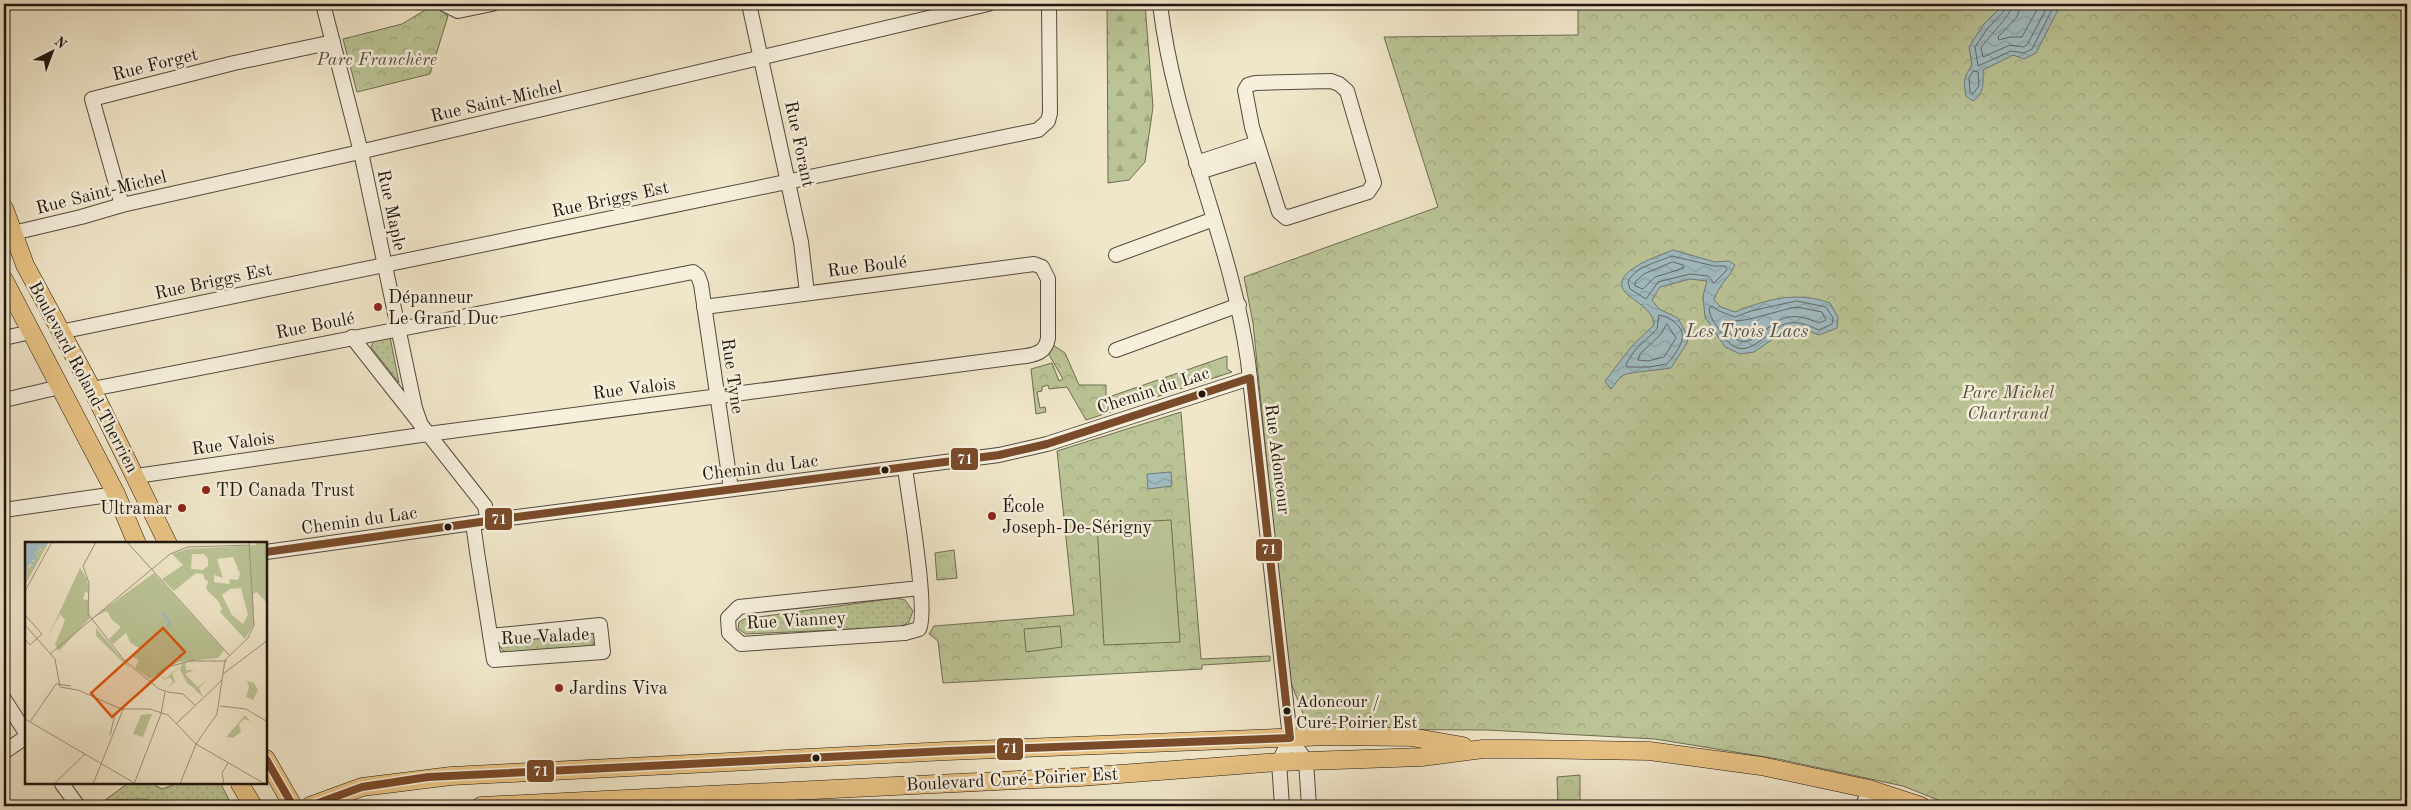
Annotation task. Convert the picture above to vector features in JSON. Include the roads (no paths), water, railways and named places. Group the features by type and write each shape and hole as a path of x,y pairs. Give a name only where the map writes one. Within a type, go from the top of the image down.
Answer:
{"main road":[{"name":"Boulevard Roland-Therrien","path":"4,208 25,265 92,389 167,542"},
{"name":"Boulevard Roland-Therrien","path":"4,280 116,494 136,542"},
{"name":"Boulevard Curé-Poirier Est","path":"310,806 362,787 428,777 947,751 1379,735 1411,737 1483,749"},
{"name":"Boulevard Curé-Poirier Est","path":"481,806 1080,777 1279,762 1422,757 1483,749 1649,751 1761,766 1869,789 1921,806"},
{"path":"268,762 293,806"},
{"path":"241,785 253,806"}],"street":[{"name":"Rue Maple","path":"323,4 361,152 417,416 424,430"},
{"path":"444,4 458,11 492,4"},
{"name":"Rue Forant","path":"749,4 763,58 789,181 803,252 807,293"},
{"name":"Rue Saint-Michel","path":"13,233 122,205 361,152 988,4"},
{"name":"Rue Briggs Est","path":"60,332 1043,127 1048,121 1050,113 1049,4"},
{"name":"Rue Adoncour","path":"1160,4 1174,84 1239,305 1250,378 1290,738 1306,761"},
{"name":"Rue Forget","path":"122,205 92,99 234,63 333,42"},
{"path":"1335,82 1343,86 1348,94 1374,183 1368,192 1286,218 1279,212 1259,148 1244,96 1244,90 1248,85 1255,83 1335,82"},
{"path":"1198,168 1259,148"},
{"path":"1116,255 1214,219"},
{"name":"Rue Boulé","path":"704,307 1034,264"},
{"name":"Rue Valois","path":"136,476 424,430 717,396 1037,353 1044,348 1048,338 1048,285 1045,270 1034,264"},
{"name":"Rue Boulé","path":"92,389 693,272"},
{"name":"Rue Tyne","path":"693,272 700,278 731,489"},
{"path":"1116,350 1239,305"},
{"path":"4,338 31,332"},
{"name":"Rue Maple","path":"352,337 485,506 488,521"},
{"name":"Chemin du Lac","path":"268,552 731,489 905,468 1026,450 1250,378"},
{"path":"4,400 60,387"},
{"name":"Rue Vianney","path":"905,468 920,588 922,623 919,628 912,632 741,644 729,633 728,618 739,607 920,588"},
{"path":"4,510 116,494"},
{"name":"Rue Valade","path":"473,523 490,636 494,660 603,652 600,625 490,636"},
{"path":"4,699 25,731"},
{"path":"4,752 25,738"},
{"path":"1282,806 1279,762 1290,738"},
{"path":"1306,761 1309,806"},
{"path":"63,785 78,806"},
{"path":"1863,806 1869,789"}],"water":[{"path":"2004,4 2059,4 2060,6 2036,53 2024,59 2013,55 1983,70 1981,91 1973,101 1966,96 1965,87 1965,79 1972,65 1969,47 1983,25"},
{"name":"Les Trois Lacs","path":"1673,250 1715,262 1729,261 1735,265 1718,290 1714,300 1721,307 1735,312 1759,303 1782,298 1818,299 1830,303 1838,317 1837,328 1819,335 1804,329 1789,328 1754,352 1740,354 1725,347 1705,317 1703,296 1707,281 1690,279 1660,287 1652,300 1659,309 1678,318 1688,337 1687,343 1671,368 1625,375 1611,389 1605,381 1632,346 1653,326 1654,322 1650,313 1627,294 1622,286 1623,279 1628,272 1637,266"},
{"path":"1171,472 1172,486 1148,489 1147,474"}],"place":[{"name":"Dépanneur Le Grand Duc","path":"378,307"},
{"name":"TD Canada Trust","path":"206,490"},
{"name":"Ultramar","path":"182,508"},
{"name":"École Joseph-De-Sérigny","path":"992,516"},
{"name":"Jardins Viva","path":"559,688"},
{"name":"Adoncour / Curé-Poirier Est","path":"1287,711"}],"park label":[{"name":"Parc Franchère","path":"377,59"},
{"name":"Parc Michel Chartrand","path":"2008,402"}]}
